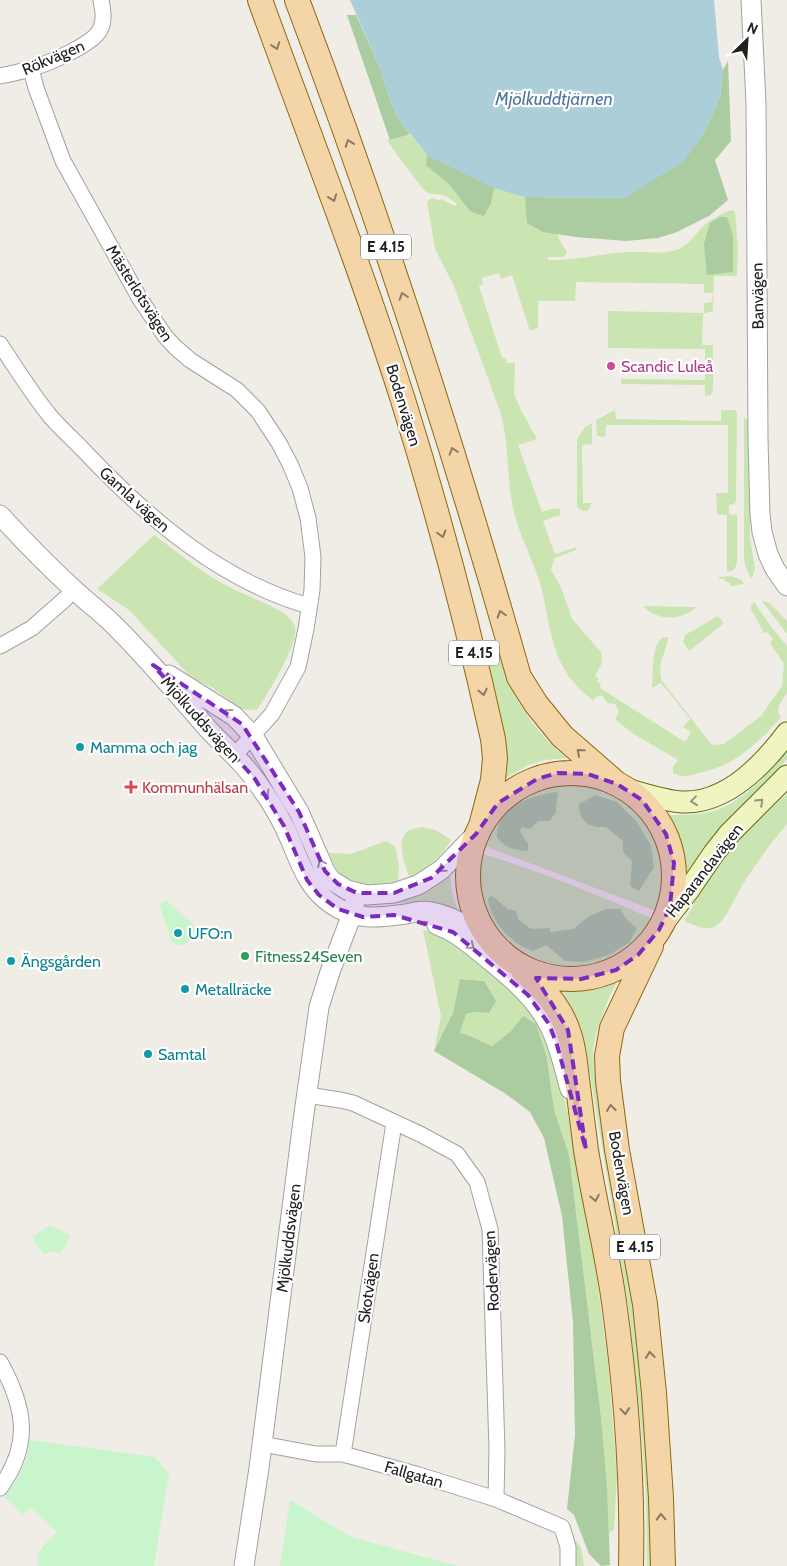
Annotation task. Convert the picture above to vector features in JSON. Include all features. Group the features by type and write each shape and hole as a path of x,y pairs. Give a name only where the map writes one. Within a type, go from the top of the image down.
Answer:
{"main road":[{"name":"Bodenvägen","path":"260,0 333,196 403,400 456,584 494,739 493,780 468,862 469,894 477,921 489,939 506,957 534,980 545,992 562,1016 574,1048 586,1150 614,1301 623,1377 629,1456 632,1530 631,1566"},
{"name":"Bodenvägen","path":"297,0 396,274 458,466 519,677 536,704 562,736 622,786 642,800 657,818 666,834 672,853 674,887 670,906 612,1028 607,1056 608,1081 617,1150 645,1304 654,1393 661,1498 662,1566"},
{"path":"479,828 498,803 510,793 528,782 547,775 588,774 664,799 682,802 694,802 710,798 747,777 767,759 787,733"},
{"name":"Haparandavägen","path":"659,930 729,834 787,776"},
{"path":"506,957 536,974 556,979 581,979 616,970 638,955 659,930"}],"street":[{"name":"Rökvägen","path":"0,76 31,69 80,48 92,40 99,32 103,21 101,0"},
{"name":"Banvägen","path":"751,0 756,103 760,514 762,532 768,554 775,569 787,586"},
{"name":"Mästerlotsvägen","path":"31,69 36,88 63,160 140,299 165,336 175,347 190,360 245,397 265,421 283,450 300,488 308,518 313,557 313,575 306,629 298,666 272,714 234,756"},
{"name":"Gamla vägen","path":"0,344 50,416 107,475 164,526 214,563 249,583 286,600 309,606"},
{"name":"Mjölkuddsvägen","path":"0,515 74,590 112,624 153,665 206,726 256,779 275,808 307,880 329,903 363,917 423,911 447,916 475,930 506,957"},
{"path":"0,646 32,628 74,590"},
{"name":"Mjölkuddsvägen","path":"153,665 234,716 253,736 299,812 324,870 331,880 347,890 367,895 394,893 418,885 441,870 455,857 479,828"},
{"name":"Mjölkuddsvägen","path":"244,1566 262,1444 321,996 352,914 357,893"},
{"path":"394,915 439,926 452,932 513,980 534,1003 549,1024 557,1045 586,1150"},
{"name":"Rodervägen","path":"307,1095 353,1103 420,1134 457,1154 477,1182 490,1229 497,1440 496,1499"},
{"name":"Skotvägen","path":"343,1454 394,1123"},
{"path":"0,1362 19,1403 22,1431 19,1452 14,1466 0,1488"},
{"name":"Fallgatan","path":"262,1444 316,1454 343,1454 496,1499 562,1527 568,1547 568,1566"}],"highlighted area":[{"path":"153,665 242,724 299,812 325,871 338,884 357,893 394,893 431,878 476,834 498,803 537,779 558,773 588,774 617,784 642,800 666,834 674,863 670,907 659,930 638,955 616,970 581,979 536,978 568,1030 586,1150 557,1045 549,1024 528,995 453,932 394,915 363,917 338,909 319,895 307,880 284,826 255,779"}],"green space":[{"path":"347,15 356,15 380,68 398,118 410,134 390,140"},
{"path":"728,61 731,141 715,160 728,200 709,216 677,232 658,238 626,241 543,232 527,223 525,197 625,198 703,135 720,97 723,70"},
{"path":"410,134 427,155 525,197 557,230 559,239 567,252 564,257 548,257 548,260 619,253 673,251 686,244 710,221 728,211 735,211 738,249 737,276 714,276 713,311 703,314 702,345 713,345 713,390 711,395 705,396 705,385 621,384 621,379 705,380 705,371 712,371 712,360 705,360 705,349 608,348 608,311 704,313 704,303 712,302 713,293 704,293 704,284 576,282 575,301 538,301 538,328 530,331 512,275 501,279 499,273 482,278 483,284 479,286 502,358 505,357 507,363 515,363 514,394 537,439 518,445 542,512 554,508 560,509 560,515 543,521 554,552 556,554 576,547 576,550 555,558 551,570 561,587 572,619 601,652 602,663 595,676 599,679 597,681 601,685 600,688 685,742 691,732 683,727 690,719 661,683 652,688 656,647 661,639 668,637 660,668 662,681 712,745 724,744 761,716 782,686 784,664 770,643 773,639 767,632 764,633 751,609 754,602 787,646 787,693 779,705 778,712 781,717 754,745 723,765 689,776 679,776 673,773 673,767 678,760 632,733 615,719 619,712 615,704 607,703 601,695 593,701 573,681 558,657 540,583 513,508 501,414 454,286 435,249 427,202 432,198 440,201 441,199 455,206 457,204 443,195 430,194 425,191 387,140"},
{"path":"427,155 494,188 491,203 484,216 471,212 448,183 426,165"},
{"path":"720,217 727,217 733,236 733,272 707,275 704,244 710,223"},
{"path":"615,410 616,419 721,421 721,410 735,410 737,412 736,502 729,505 729,514 737,515 737,563 734,570 727,572 727,515 717,514 716,493 728,493 728,425 606,425 605,437 597,436 596,420"},
{"path":"744,417 748,421 750,429 750,537 755,570 751,579 745,565 744,556"},
{"path":"592,423 592,444 582,445 583,503 591,503 587,511 583,511 578,508 577,504 577,439 585,427"},
{"path":"154,535 211,577 269,605 288,617 293,623 295,635 292,645 274,682 257,710 241,709 213,688 191,677 129,610 97,589"},
{"path":"731,576 742,580 744,584 731,586 724,579 719,579 719,577"},
{"path":"762,601 769,603 787,621 787,634"},
{"path":"643,606 696,607 684,615 662,617 648,611"},
{"path":"718,616 724,623 689,651 683,642 685,635"},
{"path":"496,646 507,678 522,708 542,734 567,758 545,760 528,765 504,779 486,647"},
{"path":"787,752 787,759 772,777 721,827 685,875 679,844 667,815 710,812 722,808 753,788"},
{"path":"562,784 589,786 609,792 629,804 641,816 657,845 662,861 661,895 656,911 483,844 489,827 509,805 533,791"},
{"path":"558,792 556,813 549,821 538,821 530,829 522,827 520,831 528,844 528,851 511,848 497,838 498,827 502,817 509,810 527,799"},
{"path":"787,794 787,824 741,887 720,923 709,928 686,922 685,920 701,890 720,862 747,832"},
{"path":"596,795 617,802 637,822 651,846 654,867 639,891 630,886 632,861 623,852 623,841 606,827 586,823 581,815 579,804"},
{"path":"422,827 436,830 451,840 433,862 423,871 410,878 402,852 403,839 410,830"},
{"path":"386,841 395,846 399,866 398,881 372,884 352,882 338,871 329,853 351,854"},
{"path":"480,853 567,883 653,919 630,946 603,962 573,967 544,961 517,947 495,925 481,897 476,862 478,862"},
{"path":"449,867 453,897 460,914 434,904 382,902"},
{"path":"492,896 508,909 516,911 518,919 531,929 550,928 550,932 573,929 588,917 606,909 620,909 627,920 637,928 630,942 609,955 584,962 565,961 546,945 533,951 512,940 494,918 488,898"},
{"path":"167,901 198,929 193,940 179,946 172,942 159,904"},
{"path":"423,930 438,932 454,939 522,997 549,1037 559,1068 593,1249 608,1363 617,1475 614,1530 609,1533 601,1417 569,1155 554,1110 547,1058 511,1031 492,1046 469,1035 460,1033 466,1014 474,1012 489,1013 484,981 460,979 453,1013 434,1051 441,1016"},
{"path":"620,976 607,1002 596,1034 593,1048 594,1069 633,1301 646,1400 653,1566 647,1566 646,1501 642,1437 628,1303 586,1049 574,1012 559,987 581,987"},
{"path":"460,979 484,981 496,1001 489,1013 474,1012 466,1014 460,1033 469,1035 492,1046 511,1031 523,1016 536,1024 547,1058 554,1110 569,1155 601,1417 607,1488 610,1565 601,1566 589,1554 574,1515 567,1509 575,1435 573,1322 562,1216 544,1138 530,1112 506,1094 434,1051 453,1013"},
{"path":"50,1225 70,1235 67,1245 59,1253 54,1251 43,1254 32,1237"},
{"path":"30,1440 155,1457 169,1473 154,1566 39,1566 37,1561 40,1552 57,1532 31,1507 23,1515 4,1497 22,1471"},
{"path":"290,1500 351,1537 458,1566 280,1566"},
{"path":"574,1539 581,1547 584,1566 575,1566"}],"water":[{"name":"Mjölkuddtjärnen","path":"350,0 714,0 719,57 723,70 720,97 703,135 684,161 625,198 525,197 494,188 427,155 398,118 380,68"}],"place":[{"name":"Scandic Luleå","path":"611,366"},
{"name":"Mamma och jag","path":"80,747"},
{"name":"Kommunhälsan","path":"131,787"},
{"name":"UFO:n","path":"178,933"},
{"name":"Fitness24Seven","path":"245,956"},
{"name":"Ängsgården","path":"11,961"},
{"name":"Metallräcke","path":"185,989"},
{"name":"Samtal","path":"148,1054"}]}
